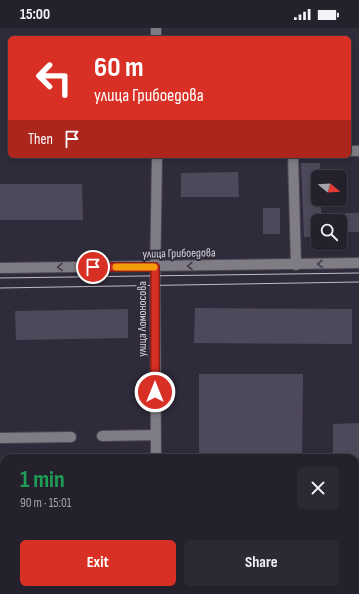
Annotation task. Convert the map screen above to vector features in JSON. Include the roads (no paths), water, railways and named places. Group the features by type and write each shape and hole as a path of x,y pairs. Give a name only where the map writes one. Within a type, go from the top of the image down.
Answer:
{"street":[{"name":"улица Ломоносова","path":"156,454 155,267 157,158"},
{"path":"293,158 296,265"},
{"name":"улица Грибоедова","path":"0,268 359,263"},
{"path":"102,436 155,435"},
{"path":"0,438 71,437"}],"tram line":[{"path":"0,278 359,273"},
{"path":"0,288 359,282"}]}
